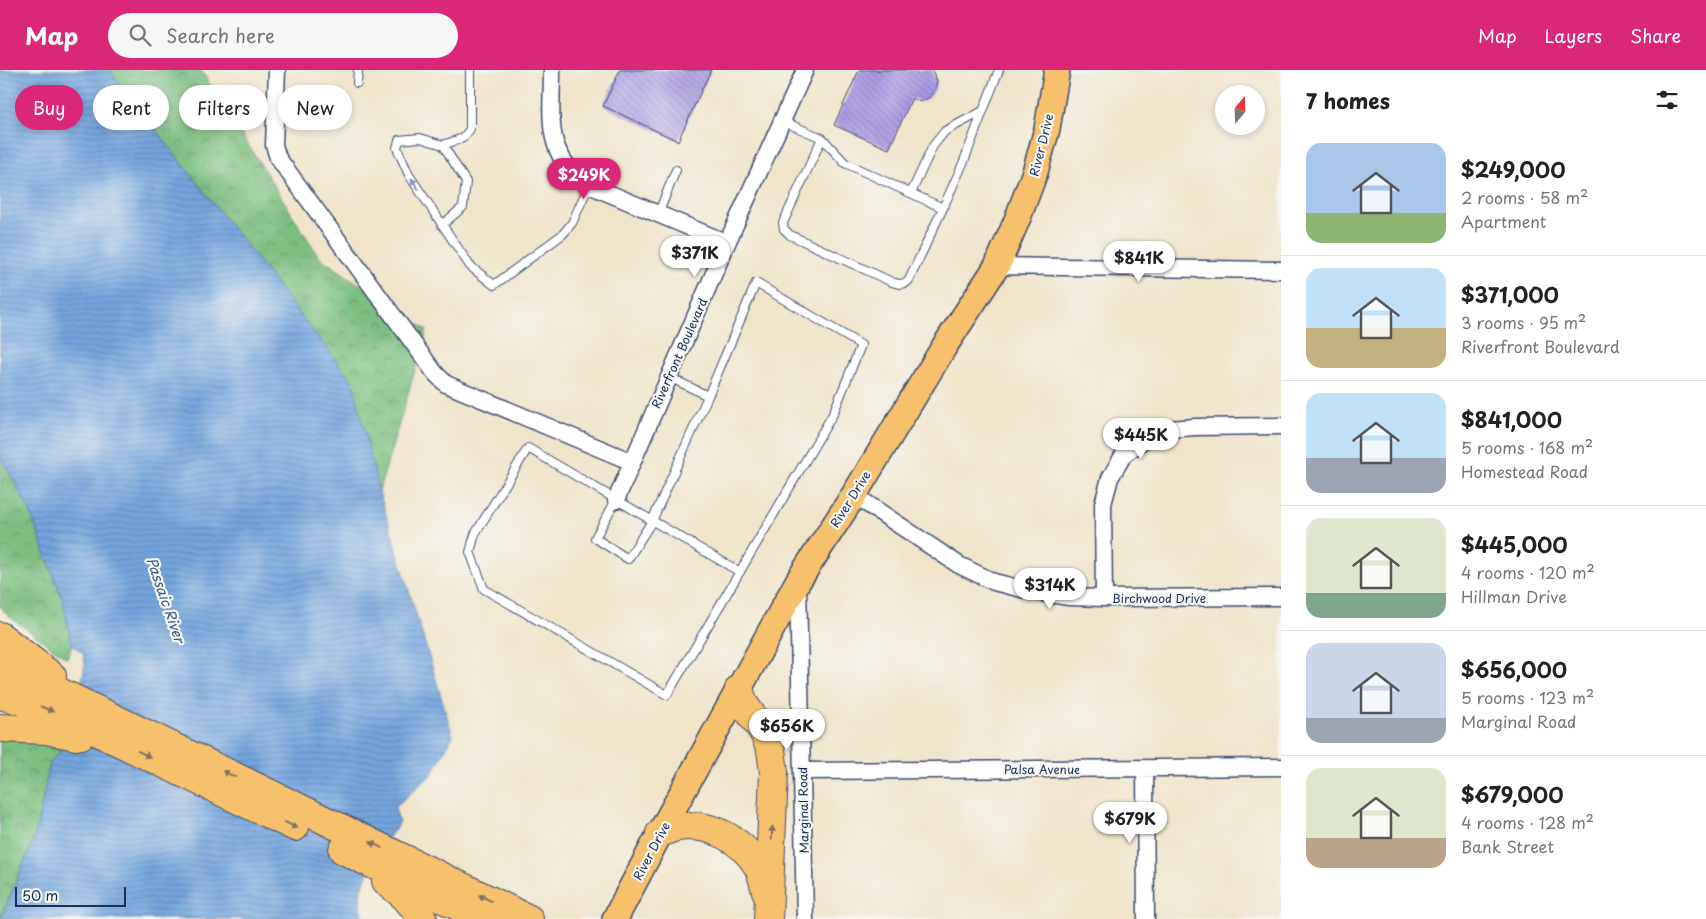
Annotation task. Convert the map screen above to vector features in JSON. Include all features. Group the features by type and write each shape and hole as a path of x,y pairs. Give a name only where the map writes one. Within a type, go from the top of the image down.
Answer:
{"highway":[{"path":"0,636 15,665 97,721 355,856 412,882 529,919"},
{"path":"739,690 744,704 763,731 771,750 774,772 769,909"},
{"path":"0,695 97,721 484,919"},
{"path":"0,728 37,729 76,736 97,721"},
{"path":"660,833 676,827 692,826 706,828 730,837 750,855 758,867 769,909"},
{"path":"412,882 423,919"}],"main road":[{"name":"River Drive","path":"615,919 798,582 854,495 944,347 997,266 1036,172 1047,129 1057,70"}],"street":[{"path":"277,70 274,145 278,158 435,373 446,384 632,462"},
{"path":"552,70 553,137 556,148 567,167 575,176 589,185 727,243"},
{"name":"Riverfront Boulevard","path":"616,500 727,243 805,70"},
{"path":"997,266 1281,270"},
{"path":"1104,598 1104,504 1110,478 1124,454 1145,438 1169,429 1281,426"},
{"name":"Birchwood Drive","path":"854,495 959,565 994,582 1030,592 1069,597 1104,598 1281,597"},
{"name":"Marginal Road","path":"798,582 805,919"},
{"name":"Palsa Avenue","path":"803,771 1281,767"},
{"path":"1145,769 1146,919"}],"lane":[{"path":"358,70 358,82"},
{"path":"470,70 470,129 463,138 443,145 420,138 399,140 397,148 409,175 470,266 494,286 562,234 572,223 589,185"},
{"path":"822,138 783,222 784,229 790,235 892,282 903,284 909,280 943,208 964,161 999,70"},
{"path":"911,193 933,146 945,131 983,111"},
{"path":"782,121 822,138 845,163 943,208"},
{"path":"442,225 463,207 466,182 443,145"},
{"path":"658,214 676,170"},
{"path":"616,500 595,538 628,559 652,521 756,283 861,345 832,414 740,572 667,695 484,589 470,552 475,534 528,448 616,500 652,521 740,572"},
{"path":"669,377 708,396"}],"green space":[{"path":"109,70 201,70 210,85 179,85 179,130 239,130 319,257 427,330 379,491 353,382 156,130 169,130 169,85 121,85"},
{"path":"0,456 29,509 62,598 72,645 67,658 11,618 0,607"},
{"path":"0,738 55,739 60,751 50,763 35,836 0,919"}],"water":[{"name":"Passaic River","path":"0,70 109,70 121,85 93,85 93,130 156,130 353,382 379,491 453,736 432,774 395,807 399,823 371,863 360,895 363,919 1,919 35,836 50,763 60,751 71,720 85,664 83,653 72,645 62,598 29,509 0,456"}],"building":[{"path":"620,70 711,70 678,141 603,106"},
{"path":"859,70 932,70 937,81 931,96 920,102 912,98 889,149 834,125"}]}
